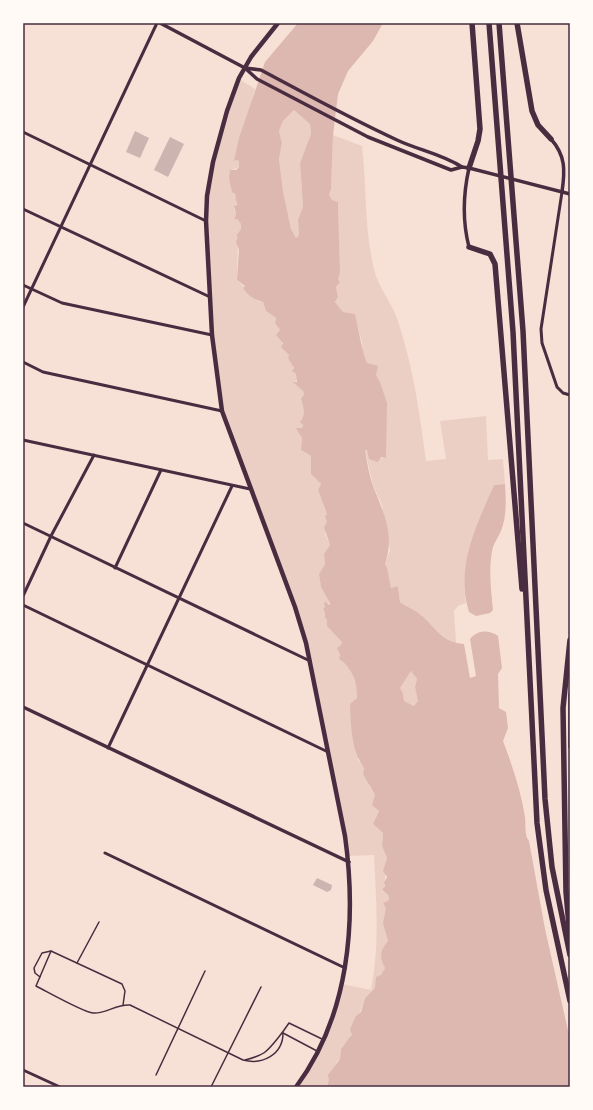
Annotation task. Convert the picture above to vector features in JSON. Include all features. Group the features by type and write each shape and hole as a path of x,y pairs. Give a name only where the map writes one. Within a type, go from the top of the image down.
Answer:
{"highway":[{"path":"469,168 478,141 480,129 472,23"},
{"path":"489,23 514,346 526,624 539,846 550,914 570,1001"},
{"path":"499,23 525,367 545,799 552,867 570,955"},
{"path":"517,23 535,119 542,131 551,139"},
{"path":"469,247 490,254 495,264 518,551 526,624"},
{"path":"570,640 563,695 563,714 566,892 570,938"}],"main road":[{"path":"278,23 258,48 245,68 230,99 217,142 208,196 206,221 212,334 222,411 295,607 310,661 349,862 350,935 346,968 336,1007 317,1051 296,1087"}],"street":[{"path":"23,307 157,23"},
{"path":"160,23 245,68 257,79 355,131 381,143 451,170 462,167"},
{"path":"245,68 261,70 360,122 405,143 452,161 462,167 570,194"},
{"path":"23,132 206,221"},
{"path":"551,139 561,153 563,160 562,192 540,336 557,387 563,393 570,395"},
{"path":"469,168 464,209 465,229 469,247"},
{"path":"23,209 210,296"},
{"path":"23,285 62,303 212,334"},
{"path":"23,362 43,372 222,411"},
{"path":"23,440 250,489"},
{"path":"23,596 51,536 94,455"},
{"path":"115,568 161,470"},
{"path":"108,748 197,563 232,486"},
{"path":"23,523 310,661"},
{"path":"23,605 328,752"},
{"path":"570,694 570,747"},
{"path":"23,707 349,862"},
{"path":"105,853 346,968"},
{"path":"23,1070 60,1087"}],"lane":[{"path":"77,963 99,922"},
{"path":"51,950 36,986 89,1012 101,1012 123,1005 130,1005 229,1054 253,1063 261,1062 271,1057 283,1038 283,1033"},
{"path":"40,977 35,973 34,968 42,953 51,950 122,984 125,991 123,1005"},
{"path":"156,1075 205,971"},
{"path":"211,1087 229,1054 261,987"},
{"path":"243,1060 258,1057 267,1052 283,1033 289,1023 322,1040"},
{"path":"283,1033 317,1051"}],"shaded area":[{"path":"298,23 383,23 373,41 348,71 338,94 333,135 331,189 329,195 332,200 338,202 340,272 338,280 340,282 336,287 338,297 335,302 343,312 355,314 367,363 378,366 376,375 387,403 386,458 381,457 378,462 369,459 367,450 365,450 372,482 387,524 389,543 385,564 391,588 398,586 400,602 421,615 445,638 456,643 464,644 470,678 476,676 470,639 480,632 491,632 498,636 502,668 498,674 499,708 506,712 508,728 503,741 521,798 525,817 527,839 529,841 545,929 570,1039 570,1087 327,1087 329,1080 328,1075 340,1059 341,1049 352,1035 350,1029 356,1016 361,1012 365,998 375,988 376,977 381,975 385,968 381,954 388,941 383,923 386,908 383,903 388,901 389,897 382,890 385,886 384,883 387,877 383,871 387,858 382,846 383,833 373,824 379,811 372,805 375,795 363,774 364,768 356,754 352,738 350,704 357,698 355,681 351,671 339,659 340,654 337,648 342,642 327,626 327,619 325,618 323,609 325,607 324,603 326,602 329,605 330,603 321,587 319,574 325,564 324,554 330,545 324,527 327,522 325,516 327,514 318,490 321,484 311,474 311,456 301,450 302,438 296,428 302,428 303,425 300,422 304,414 301,399 304,394 303,391 293,382 297,382 296,374 292,371 294,368 288,358 289,355 281,347 283,343 276,335 280,330 275,323 276,318 266,311 263,302 254,299 247,294 243,288 245,286 237,280 239,250 236,242 238,237 236,236 241,229 241,224 237,219 234,220 236,214 234,206 237,205 235,194 232,192 229,179 230,170 236,170 239,167 239,161 234,161 239,138 265,62","holes":["294,110 310,124 311,134 300,163 303,207 298,220 299,235 296,238 291,229 283,191 279,159 282,143 279,131 283,121","411,671 417,679 415,687 418,701 414,706 404,701 403,693 400,688"]},
{"path":"239,79 255,89 242,134 239,138 236,160 239,161 239,167 232,170 229,179 237,201 234,210 236,214 234,220 237,219 241,224 241,229 236,236 238,237 237,280 258,301 263,302 266,311 276,318 275,323 280,330 277,336 282,340 282,345 289,355 288,358 293,365 293,372 296,374 298,380 294,382 304,394 301,399 305,413 302,428 297,428 302,438 301,450 311,456 311,474 321,484 318,490 327,514 325,516 328,522 325,534 330,545 324,554 325,564 319,574 321,587 330,602 323,609 336,635 342,642 339,659 352,671 357,689 358,760 364,768 363,774 369,782 369,786 375,795 374,801 379,811 373,824 383,833 382,846 387,858 385,867 385,883 382,891 389,896 388,901 384,903 386,908 385,930 388,941 384,947 383,954 385,968 375,988 365,998 352,1035 347,1044 341,1049 340,1059 337,1061 327,1087 296,1087 317,1051 334,1010 342,984 371,990 376,956 374,855 348,856 310,661 295,607 222,411 212,335 206,221 207,196 216,149"},
{"path":"294,110 310,124 311,134 300,163 303,208 298,220 299,235 296,238 291,229 283,191 279,159 282,143 279,131 283,121"},
{"path":"333,135 362,146 367,223 374,269 398,321 408,356 426,461 446,459 440,421 486,416 488,460 503,459 505,484 494,485 481,514 467,557 464,587 466,603 458,606 454,611 456,643 442,637 421,615 400,602 398,586 391,588 389,582 385,564 390,550 382,505 373,485 365,450 367,450 370,457 386,458 380,382 367,363 363,352 355,314 343,312 335,302 338,297 336,287 340,272 338,202 332,200 329,195 331,189"},
{"path":"505,484 506,502 504,519 501,531 493,547 491,555 490,578 493,610 490,613 476,616 469,612 465,595 464,579 466,563 474,531 494,485"},
{"path":"411,671 417,679 415,687 419,701 414,706 404,701 403,693 400,688"}],"building":[{"path":"135,131 149,138 140,158 126,152"},
{"path":"170,137 184,144 168,177 154,170"},
{"path":"317,878 332,885 331,890 327,892 313,885"}]}
